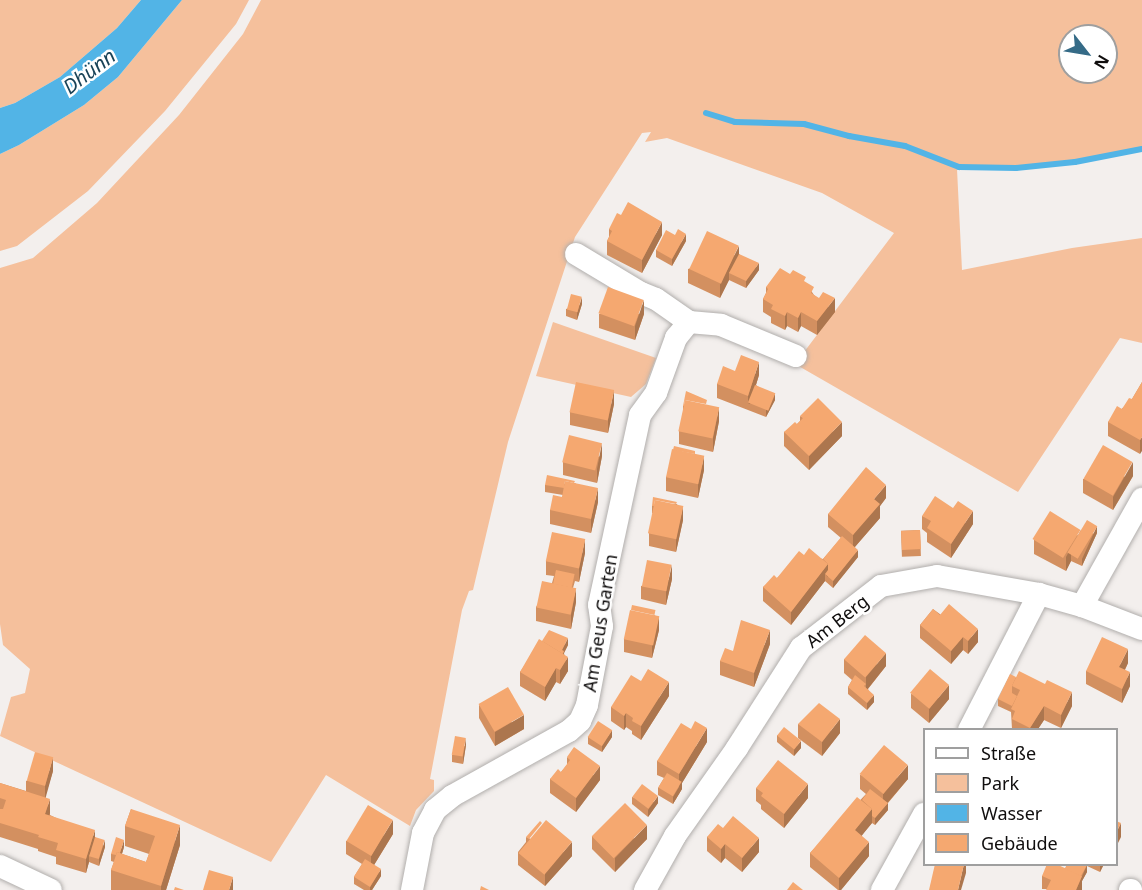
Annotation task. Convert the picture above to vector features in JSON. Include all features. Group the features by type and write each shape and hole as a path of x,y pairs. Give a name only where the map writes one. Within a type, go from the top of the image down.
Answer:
{"street":[{"path":"576,254 641,293 656,298 689,322 721,325 796,356"},
{"name":"Am Geus Garten","path":"412,890 423,833 435,810 452,796 569,731 580,721 587,705 602,626 599,605 640,415 656,393 676,338 689,322"},
{"path":"1082,606 1142,500"},
{"name":"Am Berg","path":"645,890 675,836 737,748 801,648 881,586 937,576 1040,594 1082,606 1142,628"},
{"path":"970,728 1040,594"},
{"path":"882,890 923,816"},
{"path":"0,866 51,890"}],"green space":[{"path":"0,0 141,0 117,28 60,77 15,103 0,108"},
{"path":"182,0 249,0 236,24 165,111 88,191 17,246 0,251 0,154 84,105 118,77"},
{"path":"261,0 1142,0 1142,147 1026,169 957,169 962,270 1072,248 1142,238 1142,343 1120,338 1018,492 795,364 894,233 822,193 667,138 645,142 651,132 642,133 575,237 508,442 473,590 469,591 462,610 430,779 434,780 434,791 416,810 410,826 326,775 271,862 0,736 11,697 25,693 30,669 3,645 0,624 0,268 33,258 97,203 179,115 243,34"},
{"path":"553,322 656,358 646,384 631,397 536,376"}],"water":[{"name":"Dhünn","path":"141,0 182,0 118,77 84,105 0,154 0,108 15,103 60,77 117,28"}],"building":[{"path":"628,202 662,222 642,260 607,241 612,231 609,229 617,213 621,215"},
{"path":"678,229 686,234 672,259 656,250 666,230 675,235"},
{"path":"707,231 739,246 721,284 689,269"},
{"path":"739,254 759,263 746,281 729,273"},
{"path":"780,268 790,274 793,270 806,277 804,281 814,287 811,293 819,298 823,292 835,298 817,321 801,312 798,318 787,312 785,316 771,309 773,305 763,299 768,289 766,287"},
{"path":"608,287 644,300 634,326 598,313"},
{"path":"571,294 582,297 577,312 567,309"},
{"path":"741,355 759,362 748,396 717,384 723,366 735,371"},
{"path":"576,382 614,390 608,420 570,412"},
{"path":"1142,382 1142,437 1140,440 1108,422 1117,406 1122,409 1129,398 1132,399"},
{"path":"755,385 775,393 768,411 748,403"},
{"path":"686,391 707,400 706,404 685,400 683,406"},
{"path":"818,398 842,422 809,456 784,432 803,418 800,416"},
{"path":"685,400 719,407 713,439 678,431"},
{"path":"569,435 602,443 595,470 562,462"},
{"path":"1103,445 1132,462 1113,496 1084,479"},
{"path":"674,446 695,451 695,454 673,450"},
{"path":"672,449 704,456 698,484 666,477"},
{"path":"866,467 886,485 874,499 880,504 853,535 828,514"},
{"path":"547,475 575,481 574,483 565,481 564,488 545,485"},
{"path":"565,481 598,488 591,519 550,510 553,495 562,497"},
{"path":"935,496 953,508 958,501 973,511 951,544 927,528 931,521 922,516"},
{"path":"653,497 677,502 676,504 655,500 652,506"},
{"path":"655,500 683,506 676,539 648,533"},
{"path":"1050,511 1081,530 1063,558 1033,539"},
{"path":"1087,520 1097,526 1078,559 1067,553"},
{"path":"920,530 921,549 902,550 901,531"},
{"path":"552,532 585,539 579,568 546,561"},
{"path":"842,536 858,550 833,581 825,574 828,564 823,559"},
{"path":"809,548 828,564 791,612 763,587 774,575 777,578 799,551 804,555"},
{"path":"647,560 672,565 666,591 642,587"},
{"path":"556,570 575,574 572,588 553,584"},
{"path":"542,581 576,588 571,615 536,607"},
{"path":"949,604 978,629 968,641 963,637 951,651 920,625 933,609 940,615"},
{"path":"632,605 655,610 654,615 631,610"},
{"path":"630,610 659,616 653,646 624,639"},
{"path":"741,620 770,630 754,673 720,661 725,648 733,651"},
{"path":"549,630 568,638 562,650 563,654 542,641"},
{"path":"865,635 886,653 865,678 844,659"},
{"path":"1102,637 1128,649 1119,667 1130,672 1122,689 1086,671"},
{"path":"539,639 568,657 560,670 556,668 545,687 520,672"},
{"path":"648,669 669,682 641,726 632,721 633,718 626,713 624,716 611,707 631,675 641,681"},
{"path":"930,669 949,685 929,709 910,693"},
{"path":"1019,671 1045,684 1047,680 1072,692 1061,715 1044,706 1030,728 1012,719 1015,711 1011,709 1020,690 1012,686"},
{"path":"1010,674 1016,677 1012,693 1017,696 1012,706 998,699"},
{"path":"855,675 874,695 867,703 848,687"},
{"path":"508,687 524,715 495,732 479,704"},
{"path":"819,703 840,719 822,742 798,724"},
{"path":"598,721 612,730 602,746 588,737"},
{"path":"695,721 707,728 679,774 657,761 681,723 691,729"},
{"path":"784,727 801,741 794,749 777,736"},
{"path":"455,736 466,738 463,757 452,755"},
{"path":"884,745 908,765 883,794 860,774"},
{"path":"574,747 600,766 576,798 550,779 558,769 561,772 570,760 567,757"},
{"path":"35,752 53,757 45,786 27,781"},
{"path":"778,760 808,784 784,814 761,796 763,793 756,788"},
{"path":"667,773 682,782 673,796 658,788"},
{"path":"0,783 50,799 45,814 95,830 86,859 56,850 58,843 38,837 39,835 0,823 0,809 3,809 6,800 0,798"},
{"path":"642,784 658,796 648,809 632,797"},
{"path":"870,789 888,803 875,818 872,816 872,809 862,800"},
{"path":"857,797 872,809 855,830 869,842 839,878 810,853"},
{"path":"625,803 647,825 614,858 592,836"},
{"path":"368,805 393,820 371,856 346,841"},
{"path":"131,809 180,825 161,886 111,870 117,852 146,862 155,836 125,826"},
{"path":"733,816 759,838 742,858 725,844 721,849 707,837 718,824 723,828"},
{"path":"546,820 572,842 544,875 518,853"},
{"path":"540,821 542,823 529,839 526,837"},
{"path":"95,837 105,840 99,859 89,856"},
{"path":"116,837 124,840 120,853 117,852 116,855 111,854"},
{"path":"365,859 381,869 370,887 354,877"},
{"path":"935,866 964,866 958,890 929,890"},
{"path":"1046,866 1060,866 1082,876 1076,890 1046,890 1051,880 1042,876"},
{"path":"1066,866 1086,866 1081,876 1065,869"},
{"path":"209,870 233,877 229,890 203,890"},
{"path":"793,882 803,890 787,890"}],"waterway":[{"path":"706,113 735,122 804,124 849,136 905,146 959,167 1016,168 1075,162 1142,149"}]}
